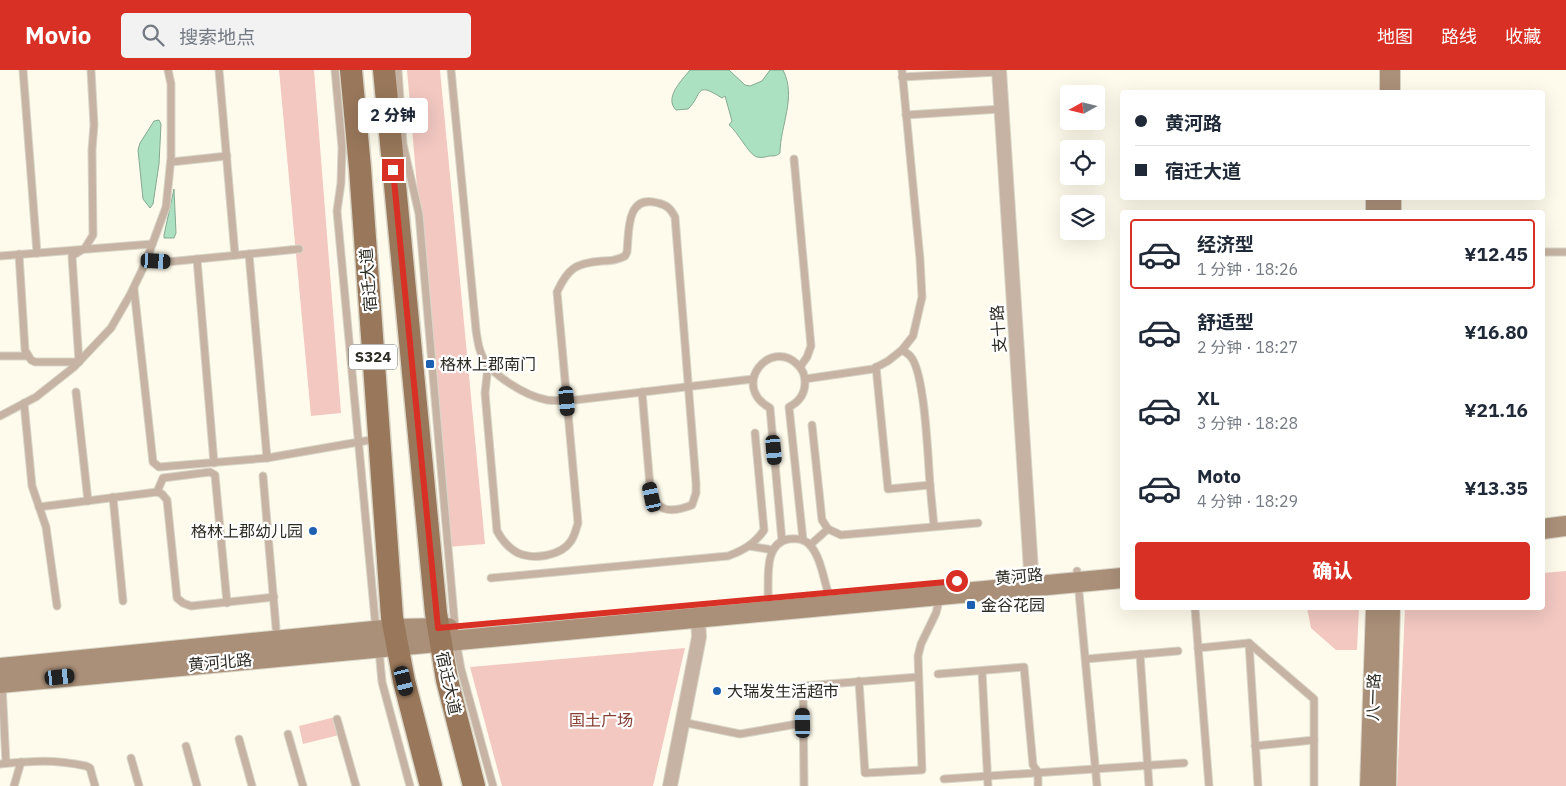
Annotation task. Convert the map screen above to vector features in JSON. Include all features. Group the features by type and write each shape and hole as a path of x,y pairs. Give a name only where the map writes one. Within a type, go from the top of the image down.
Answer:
{"main road":[{"name":"宿迁大道","path":"351,70 361,177 369,441 386,638 431,786"},
{"name":"宿迁大道","path":"384,70 447,634 447,680 474,786"},
{"path":"1377,70 1377,90"},
{"path":"1390,70 1390,90"},
{"path":"1545,529 1566,526"},
{"path":"1545,540 1566,538"},
{"name":"黄河路","path":"1077,576 1120,566"},
{"name":"黄河路","path":"447,634 828,592 1077,576 1120,578"},
{"name":"黄河路","path":"447,634 698,618 941,595 1031,580"},
{"name":"八一路","path":"1370,786 1376,610"},
{"name":"八一路","path":"1386,786 1390,610"},
{"name":"黄河北路","path":"1,675 386,638 447,634"}],"street":[{"name":"支十路","path":"999,71 1031,580"},
{"path":"670,786 698,637 698,618"}],"lane":[{"path":"23,70 36,253"},
{"path":"79,362 72,256 85,248 93,236 92,150 94,125 91,70"},
{"path":"0,416 36,397 79,362 111,328 134,288 166,207 171,162 170,84 168,70"},
{"path":"219,70 228,156 235,255"},
{"path":"134,288 153,462 159,467 267,458 369,441 337,211 342,147 335,70"},
{"path":"398,70 403,144 419,214 447,634 461,670 493,786"},
{"path":"451,70 476,330 481,354 488,366 505,380 527,393 546,400 567,401 753,379"},
{"path":"805,380 857,373 876,367 902,350 913,336 922,297 902,74 999,71"},
{"path":"906,115 1001,109"},
{"path":"171,162 228,156"},
{"path":"794,159 811,346 808,357 800,367"},
{"path":"488,366 484,393 497,531 502,540 520,554 546,556 565,548 575,535 578,523 557,292 566,275 580,264 615,260 625,256 627,252 630,215 636,206 653,201 667,206 672,210 675,217 696,492 692,505 673,510 663,509 656,504 652,497 642,392"},
{"path":"0,256 152,244"},
{"path":"146,261 166,262 299,249"},
{"path":"1545,252 1566,252"},
{"path":"19,254 25,350 28,356 35,362 79,362"},
{"path":"249,254 267,458"},
{"path":"196,259 214,462"},
{"path":"902,350 914,362 922,390 934,526"},
{"path":"0,356 28,356"},
{"path":"782,541 770,408 758,399 753,389 753,379 759,366 769,358 785,357 800,367 805,380 802,396 789,407 803,540"},
{"path":"876,367 888,489 930,485"},
{"path":"76,392 88,501"},
{"path":"24,403 32,486 46,527 57,606"},
{"path":"812,425 822,520 828,529 841,534 978,523"},
{"path":"491,578 728,556 741,551 759,538 764,530 755,433"},
{"path":"157,492 163,478 210,472 215,475 227,603"},
{"path":"263,476 276,628"},
{"path":"39,507 157,492 162,494 167,500 177,598 191,606 274,597"},
{"path":"113,498 124,601"},
{"path":"810,545 828,529"},
{"path":"768,598 769,568 773,550 782,541 796,538 810,545 818,558 828,592"},
{"path":"749,546 773,550"},
{"path":"1077,576 1097,786"},
{"path":"859,681 865,773 922,770 918,677 919,651 936,613 941,595"},
{"path":"1195,610 1209,786"},
{"path":"386,638 382,682 410,786"},
{"path":"1198,648 1249,643 1314,699 1314,786"},
{"path":"1249,643 1258,786"},
{"path":"1086,659 1178,651"},
{"path":"1140,654 1149,786"},
{"path":"938,674 1024,668 1033,765 1038,772 1038,786"},
{"path":"982,670 988,786"},
{"path":"1,675 3,764 54,760 86,766 90,768 95,786"},
{"path":"804,786 802,686 918,677"},
{"path":"337,719 356,786"},
{"path":"682,722 740,734 803,723"},
{"path":"288,734 303,786"},
{"path":"239,739 252,786"},
{"path":"1255,746 1314,740"},
{"path":"186,746 197,786"},
{"path":"131,758 139,786"},
{"path":"14,786 21,762"},
{"path":"944,779 1184,762"}],"green space":[{"path":"279,70 314,70 341,413 311,416"},
{"path":"407,70 440,70 485,544 448,547"},
{"path":"1566,571 1566,786 1397,786 1405,610 1545,610 1545,573"},
{"path":"1307,610 1359,610 1357,650 1336,650 1311,628"},
{"name":"国土广场","path":"685,648 653,786 502,786 470,667"},
{"path":"335,717 339,735 303,744 299,726"}],"shaded area":[{"path":"690,70 729,70 745,85 750,86 762,81 770,70 783,70 787,80 788,101 780,153 775,156 757,157 751,152 729,125 732,121 725,96 722,98 707,90 703,90 688,109 676,110 672,100 673,95 678,84"},
{"path":"159,120 161,124 159,164 153,204 150,208 143,199 138,150 140,143 154,121"},
{"path":"174,189 176,233 174,238 164,238 164,235"}],"place":[{"name":"格林上郡南门","path":"430,364"},
{"name":"格林上郡幼儿园","path":"313,531"},
{"name":"金谷花园","path":"971,605"},
{"name":"大瑞发生活超市","path":"717,691"}],"route":[{"path":"393,170 438,628 698,606 957,581"}]}
